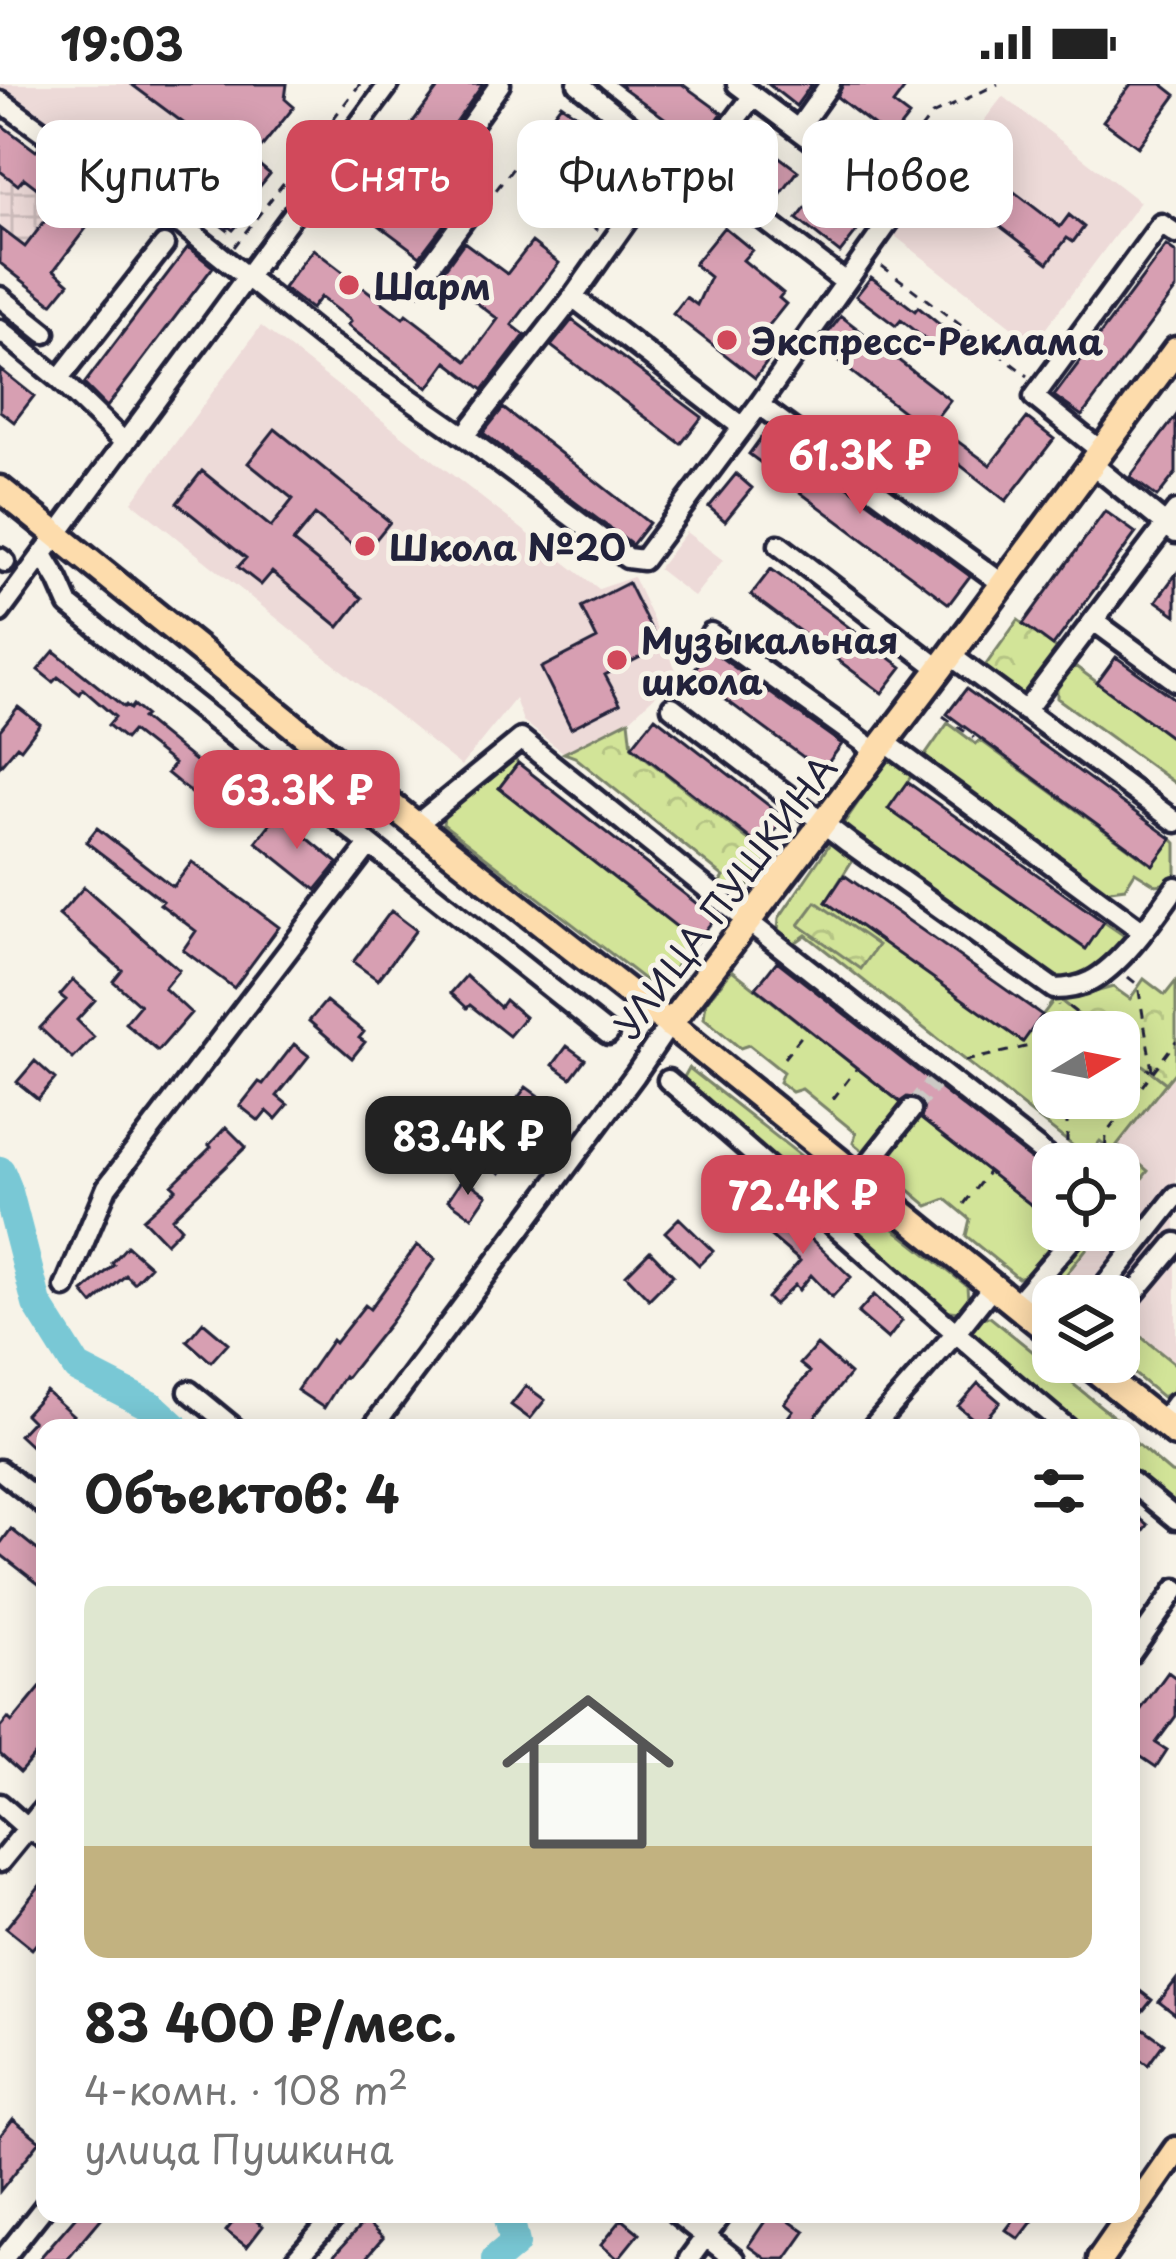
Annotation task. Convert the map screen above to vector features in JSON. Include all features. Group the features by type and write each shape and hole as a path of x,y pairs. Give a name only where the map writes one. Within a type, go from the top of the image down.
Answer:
{"main road":[{"name":"УЛИЦА ПУШКИНА","path":"669,1025 1176,350"},
{"path":"0,489 50,545 416,825 1032,1317"},
{"path":"1116,1383 1171,1420"},
{"path":"1140,2202 1176,2150"},
{"path":"1100,2259 1125,2223"}],"street":[{"path":"362,120 389,84"},
{"path":"474,120 500,84"},
{"path":"578,84 623,120"},
{"path":"798,129 830,84"},
{"path":"727,120 745,90 802,132"},
{"path":"0,101 164,219 182,224 267,294 627,558 643,560 884,228"},
{"path":"0,612 286,222"},
{"path":"1025,711 1173,523 1034,398 1161,224 1176,234"},
{"path":"418,282 458,228"},
{"path":"464,436 621,228"},
{"path":"775,228 845,282"},
{"path":"59,379 164,245"},
{"path":"573,296 742,427"},
{"path":"0,297 45,333"},
{"path":"0,330 125,443"},
{"path":"759,405 1003,584"},
{"path":"50,545 69,605 608,1034"},
{"path":"779,545 945,662 1025,711 1176,822"},
{"path":"1094,621 1176,682"},
{"path":"711,633 1142,931"},
{"path":"672,707 823,824 1054,989 1091,981 1113,964 1175,890"},
{"path":"416,825 521,739 1032,1144"},
{"path":"65,1287 106,1187 370,845"},
{"name":"УЛИЦА ПУШКИНА","path":"378,1419 669,1025"},
{"path":"668,1080 1055,1419"},
{"path":"858,1177 911,1110"},
{"path":"1113,1275 1176,1196"},
{"path":"1140,1286 1176,1243"},
{"path":"1016,1304 1062,1251"},
{"path":"880,1419 993,1286"},
{"path":"189,1391 223,1419"},
{"path":"0,1470 36,1499"},
{"path":"1140,1489 1176,1519"},
{"path":"1140,1640 1176,1589"},
{"path":"0,1804 36,1834"},
{"path":"0,1862 36,1818"},
{"path":"4,2259 36,2218"},
{"path":"296,2259 329,2223"},
{"path":"687,2223 734,2259"},
{"path":"689,2259 715,2223"}],"path":[{"path":"226,258 360,84"},
{"path":"928,120 998,84"},
{"path":"493,194 514,167 612,241"},
{"path":"866,254 1042,386"},
{"path":"943,716 974,738"},
{"path":"1113,964 1138,985 1152,1072"},
{"path":"1060,1011 1056,998 1073,1011"},
{"path":"784,1058 807,1029"},
{"path":"1106,1143 1106,1133 1176,1041"},
{"path":"964,1060 1032,1045"},
{"path":"1140,1063 1152,1072"},
{"path":"833,1099 857,1068"},
{"path":"1067,1119 1067,1142"},
{"path":"964,1204 989,1172"}],"shaded area":[{"path":"0,84 287,84 285,99 294,107 262,147 262,120 40,120 2,92"},
{"path":"1003,96 1140,202 1034,344 895,236 901,228 1013,228 1013,120 984,120"},
{"path":"0,124 36,150 36,228 86,228 54,270 0,228"},
{"name":"Школа №20","path":"261,326 599,589 633,577 678,674 629,720 564,753 523,721 515,699 461,766 132,502"},
{"path":"686,532 723,560 694,597 658,569"},
{"path":"1176,1071 1176,1365 1140,1336 1140,1275 1066,1275 1085,1251 1140,1251 1140,1181 1148,1171 1140,1164 1140,1143 1119,1143"}],"green space":[{"path":"1018,620 1061,652 1026,700 983,669"},
{"path":"1075,666 1176,741 1176,784 1057,698 1057,688"},
{"path":"629,720 632,747 770,857 731,908 713,893 724,877 564,753"},
{"path":"948,723 976,744 980,740 1152,865 1172,839 1176,875 1170,883 1156,885 1135,872 1125,888 1103,891 922,760"},
{"path":"510,754 518,763 499,788 696,942 661,985 649,983 443,824 445,809"},
{"path":"890,756 914,772 889,809 1085,949 1104,922 1129,939 1098,967 1059,981 864,842 826,902 1023,1041 1032,1029 1032,1114 806,935 792,945 778,932 779,918"},
{"path":"816,902 878,945 861,969 799,925"},
{"path":"732,970 1032,1206 1032,1251 1048,1251 1029,1274 1018,1278 966,1236 970,1219 946,1199 928,1206 853,1143 856,1133 802,1089 792,1092 779,1082 783,1072 749,1045 740,1048 704,1018 706,1002"},
{"path":"1144,979 1165,995 1176,981 1176,1071 1166,1083 1140,1063 1140,1011 1074,1011 1056,997 1113,987 1130,999"},
{"path":"1056,997 1074,1011 1046,1011"},
{"path":"1140,1063 1166,1083 1140,1116"},
{"path":"689,1068 967,1286 968,1300 958,1312 945,1310 682,1081"},
{"path":"1039,1119 1138,1119 1119,1143 1069,1143"},
{"path":"1071,1251 1085,1251 1066,1275 1052,1275"},
{"path":"980,1317 990,1317 1032,1351 1032,1383 1072,1383 1117,1419 1061,1419 975,1349 968,1331"},
{"path":"1140,1336 1176,1365 1174,1391 1162,1397 1140,1379"},
{"path":"1140,1447 1176,1474 1176,1513 1140,1483"}],"building":[{"path":"131,84 287,84 285,99 294,107 262,147 262,120 179,120"},
{"path":"441,84 483,84 457,120 414,120"},
{"path":"618,84 682,84 722,113 717,120 667,120"},
{"path":"768,84 812,84 796,106"},
{"path":"843,84 908,84 893,104 909,116 906,120 867,120 837,97"},
{"path":"1131,84 1162,84 1176,95 1138,147 1103,121"},
{"path":"561,104 584,120 555,120 551,117"},
{"path":"0,124 36,151 36,187 24,178 18,185 0,171"},
{"path":"778,156 798,171 778,198"},
{"path":"1013,191 1060,227 1069,215 1084,227 1073,242 1067,238 1048,263 1002,228 1013,228"},
{"path":"0,228 25,247 40,228 86,228 54,270 69,283 52,304 0,263"},
{"path":"383,228 441,228 420,256"},
{"path":"725,228 752,250 743,260 783,293 779,298 786,304 751,348 768,361 755,378 673,314 686,297 697,305 710,277 694,264"},
{"path":"808,228 860,228 840,253"},
{"path":"464,242 507,274 532,242 559,263 512,325 525,335 483,390 447,362 428,388 347,325 351,321 320,297 311,309 283,288 313,249 467,361 498,319 440,275"},
{"path":"1166,246 1176,253 1176,289 1082,416 1054,396"},
{"path":"188,247 213,267 107,407 84,384"},
{"path":"871,277 950,333 937,349 901,320 896,326 856,296"},
{"path":"841,316 950,400 927,430 818,346"},
{"path":"572,320 702,417 681,444 551,346"},
{"path":"0,369 34,396 14,422 0,411"},
{"path":"503,408 649,523 632,545 483,433"},
{"path":"1176,416 1176,473 1157,497 1130,477"},
{"path":"1027,418 1054,439 1006,501 946,454 956,440 990,465"},
{"path":"768,428 970,576 949,604 749,454"},
{"path":"275,429 390,522 364,554 315,515 293,542 362,598 339,627 272,572 261,585 238,567 246,558 177,503 202,471 271,527 293,499 248,463"},
{"path":"736,474 752,488 725,521 709,507"},
{"path":"1105,511 1136,533 1053,646 1023,624"},
{"path":"771,569 902,667 882,693 751,595"},
{"path":"1176,574 1176,615 1156,601"},
{"path":"628,583 660,647 605,675 620,703 571,728 541,668 597,639 581,607"},
{"path":"709,649 842,744 822,771 691,674"},
{"path":"54,651 124,707 133,705 145,715 142,718 212,775 195,796 167,773 174,764 132,731 125,739 108,725 115,717 83,689 80,694 58,677 53,682 38,670"},
{"path":"1116,657 1176,700 1176,741 1097,683"},
{"path":"966,689 1172,839 1153,865 947,714"},
{"path":"18,707 40,724 0,766 0,730"},
{"path":"655,717 785,818 762,848 632,746"},
{"path":"518,763 715,918 696,942 499,788"},
{"path":"907,782 1104,922 1086,949 888,809"},
{"path":"278,814 338,863 316,890 256,842"},
{"path":"97,828 173,887 192,862 279,927 234,988 183,950 196,931 86,842"},
{"path":"844,875 1036,1011 1032,1011 1032,1029 1023,1042 826,902"},
{"path":"84,887 179,970 164,988 191,1013 158,1051 125,1023 140,1005 113,981 122,970 59,915"},
{"path":"391,911 416,930 378,980 353,962"},
{"path":"777,961 1032,1161 1032,1206 921,1119 924,1106 918,1099 907,1097 900,1102 756,988"},
{"path":"466,976 500,1007 505,1000 525,1017 509,1036 451,993"},
{"path":"73,980 95,1000 77,1020 94,1037 73,1059 40,1028 66,1000 60,995"},
{"path":"326,1001 364,1032 359,1038 365,1042 352,1058 309,1021"},
{"path":"294,1044 309,1056 277,1096 288,1105 276,1119 267,1111 259,1121 240,1106"},
{"path":"567,1046 585,1059 571,1078 553,1065"},
{"path":"35,1061 55,1079 38,1099 17,1082"},
{"path":"526,1087 551,1105 500,1173 490,1165 496,1157 485,1149"},
{"path":"226,1127 246,1147 172,1218 181,1228 166,1243 143,1219 176,1189 172,1185"},
{"path":"728,1162 754,1185 737,1206 710,1183"},
{"path":"463,1178 487,1195 472,1217 448,1200"},
{"path":"778,1206 851,1277 832,1297 811,1275 799,1290 795,1285 774,1305 767,1298 800,1261 760,1227"},
{"path":"679,1218 713,1251 699,1265 665,1232"},
{"path":"417,1245 435,1259 324,1408 297,1390 332,1340 335,1343 365,1305 370,1309"},
{"path":"127,1246 150,1266 134,1283 126,1275 93,1304 83,1292 114,1265"},
{"path":"650,1251 673,1275 649,1299 626,1275"},
{"path":"874,1295 902,1321 888,1339 858,1313"},
{"path":"203,1322 228,1343 211,1362 187,1341"},
{"path":"817,1345 850,1374 813,1419 787,1419 793,1410 784,1403 810,1372 800,1364"},
{"path":"978,1383 1000,1402 985,1419 973,1419 958,1406"},
{"path":"526,1386 545,1400 530,1419 511,1405"},
{"path":"46,1391 73,1415 36,1419 36,1451 19,1435 32,1421 25,1414"},
{"path":"11,1529 36,1549 36,1582 0,1554 0,1544"},
{"path":"1168,1672 1176,1678 1176,1716 1156,1743 1167,1750 1156,1767 1140,1756 1140,1711"},
{"path":"36,1693 36,1753 20,1772 0,1754 0,1728 8,1718 12,1722"},
{"path":"36,1890 36,1944 32,1949 6,1928"},
{"path":"1176,1980 1176,2015 1159,2002"},
{"path":"1140,1991 1152,2000 1140,2009"},
{"path":"1143,2028 1164,2043 1148,2065 1140,2059"},
{"path":"13,2119 36,2138 36,2146 0,2191 0,2136"},
{"path":"70,2223 97,2223 67,2259 39,2259"},
{"path":"232,2223 263,2226 247,2247 226,2231"},
{"path":"363,2223 383,2238 365,2259 331,2259"},
{"path":"619,2223 639,2233 618,2259 601,2245"},
{"path":"764,2223 792,2223 805,2232 786,2259 766,2259 748,2246"},
{"path":"1011,2223 1031,2223 1019,2239 1006,2230"}],"waterway":[{"path":"0,1171 37,1304 77,1368 153,1407 166,1419"},
{"path":"496,2259 515,2243 510,2223"}],"tunnel":[{"path":"911,1110 942,1072"}],"place":[{"name":"Шарм","path":"349,285"},
{"name":"Экспресс-Реклама","path":"727,340"},
{"name":"Школа №20","path":"365,546"},
{"name":"Музыкальная школа","path":"617,660"}]}
